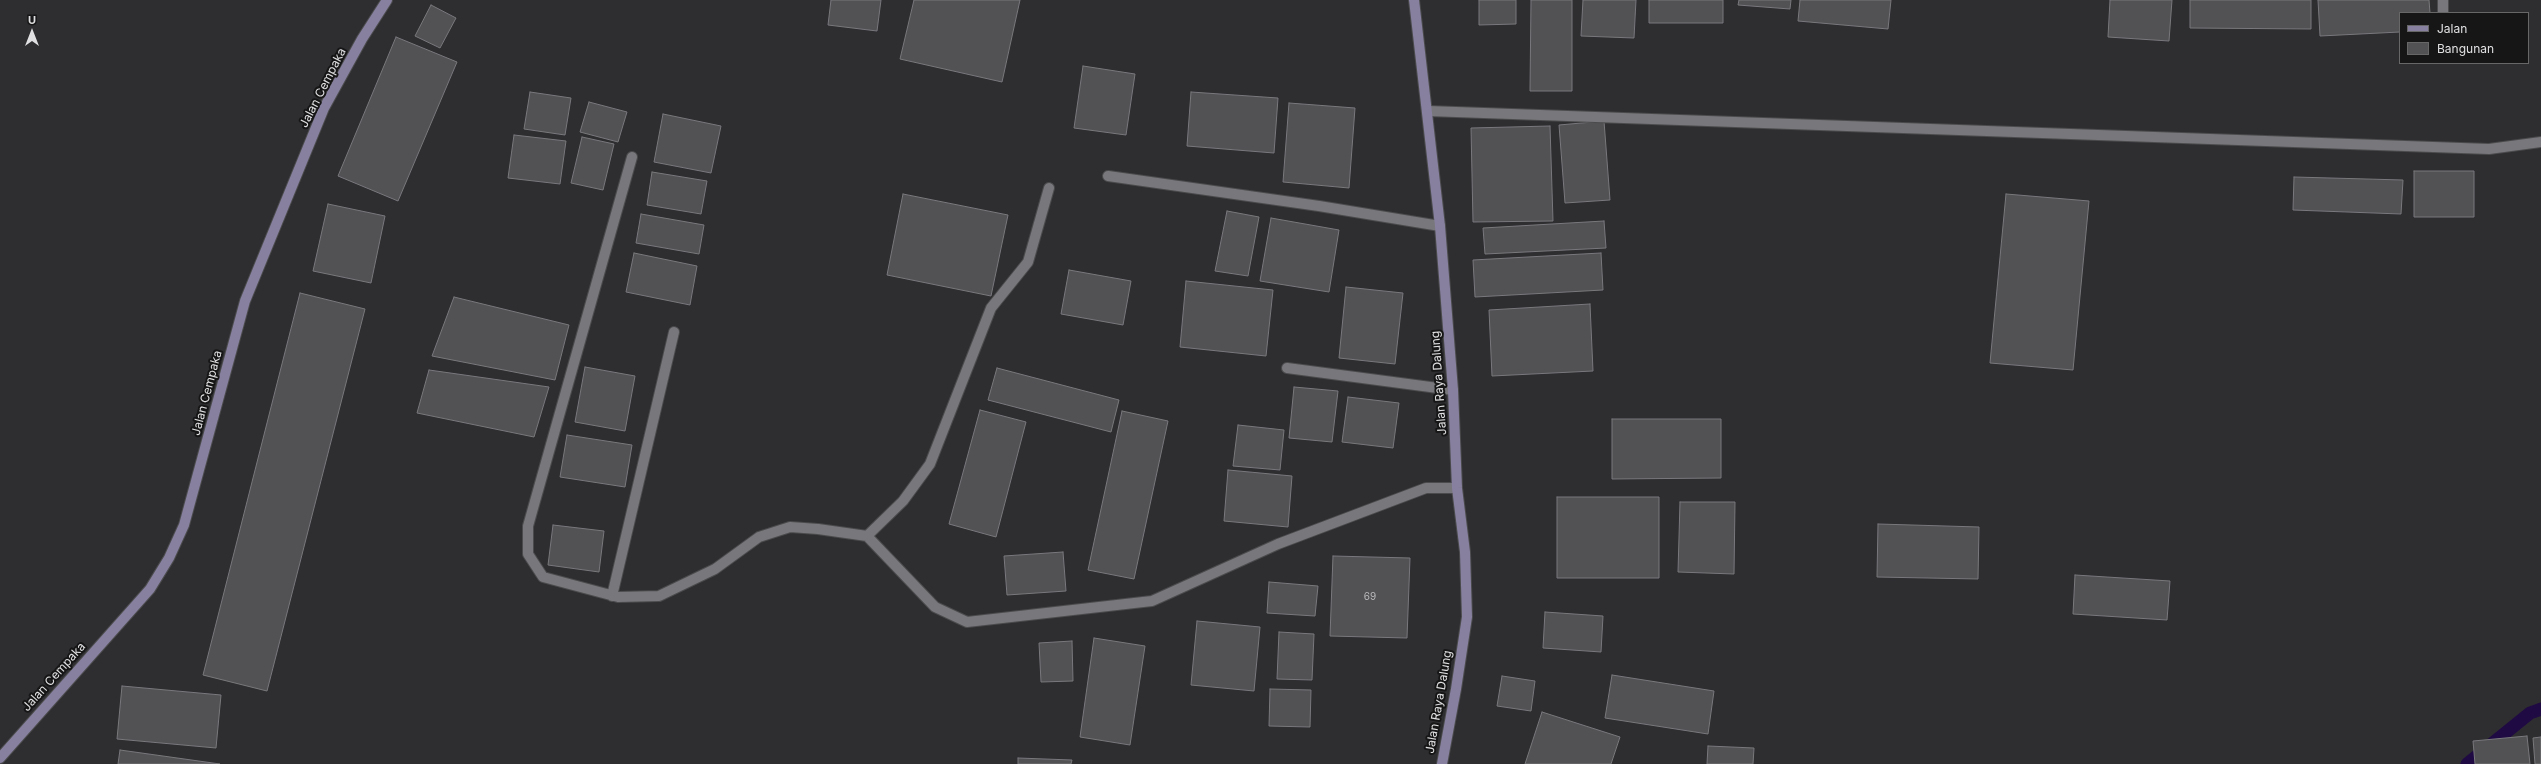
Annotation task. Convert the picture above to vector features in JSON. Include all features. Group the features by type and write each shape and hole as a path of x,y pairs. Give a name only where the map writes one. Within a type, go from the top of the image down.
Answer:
{"street":[{"name":"Jalan Cempaka","path":"0,758 150,589 169,558 184,525 245,301 324,108 362,39 387,0"},
{"name":"Jalan Raya Dalung","path":"1414,0 1428,111 1440,226 1453,390 1457,488 1465,552 1467,617 1456,689 1442,764"},
{"path":"2442,0 2443,12"},
{"path":"1428,111 2489,149 2541,142"},
{"path":"632,158 528,526 528,554 543,577 612,596 659,596 715,569 759,537 790,527 868,536 935,607 967,622 1152,601 1278,544 1426,488 1457,488"},
{"path":"1108,176 1319,206 1440,226"},
{"path":"868,536 904,501 930,464 991,308 1028,262 1049,188"},
{"path":"612,596 674,332"},
{"path":"1287,368 1453,390"}],"building":[{"path":"831,0 881,0 877,31 828,25"},
{"path":"914,0 1020,0 1002,82 900,59"},
{"path":"1479,0 1516,0 1516,24 1479,25"},
{"path":"1531,0 1572,0 1572,91 1530,91"},
{"path":"1583,0 1636,0 1634,38 1581,36"},
{"path":"1649,0 1723,0 1723,23 1649,23"},
{"path":"1739,0 1791,0 1790,9 1738,5"},
{"path":"1800,0 1891,0 1888,29 1798,21"},
{"path":"2110,0 2172,0 2169,41 2108,37"},
{"path":"2190,0 2311,0 2311,29 2190,28"},
{"path":"2318,0 2429,0 2430,12 2399,12 2399,32 2320,36"},
{"path":"431,5 456,18 440,48 415,36"},
{"path":"396,37 457,62 398,201 338,176"},
{"path":"1083,66 1135,74 1126,135 1074,128"},
{"path":"530,92 571,98 565,135 524,129"},
{"path":"1191,92 1278,98 1274,153 1187,146"},
{"path":"589,102 627,112 618,142 580,132"},
{"path":"1289,103 1355,108 1349,188 1283,182"},
{"path":"663,114 721,126 711,173 654,162"},
{"path":"1604,121 1610,200 1565,203 1559,125"},
{"path":"1550,126 1553,221 1473,222 1471,128"},
{"path":"514,135 566,141 560,184 508,178"},
{"path":"582,137 614,144 603,190 571,183"},
{"path":"2414,171 2474,171 2474,217 2414,217"},
{"path":"652,172 707,181 701,214 647,205"},
{"path":"2294,177 2403,180 2401,214 2293,210"},
{"path":"903,194 1008,215 991,296 887,275"},
{"path":"2006,194 2089,201 2073,370 1990,363"},
{"path":"328,204 385,216 371,283 313,271"},
{"path":"1227,211 1259,217 1248,276 1215,271"},
{"path":"641,214 704,225 699,254 636,243"},
{"path":"1271,218 1339,230 1329,292 1260,281"},
{"path":"1604,221 1606,248 1485,254 1483,228"},
{"path":"634,253 697,266 690,305 626,292"},
{"path":"1601,253 1603,290 1475,297 1473,260"},
{"path":"1069,270 1131,281 1123,325 1061,314"},
{"path":"1186,281 1273,290 1266,356 1180,347"},
{"path":"1346,287 1403,293 1395,364 1339,358"},
{"path":"300,293 365,309 267,691 203,675"},
{"path":"454,297 569,325 555,380 432,356"},
{"path":"1590,304 1593,371 1492,376 1489,310"},
{"path":"585,367 635,376 625,431 575,422"},
{"path":"997,368 1119,400 1111,432 988,400"},
{"path":"429,370 549,387 534,437 417,413"},
{"path":"1294,387 1338,391 1332,442 1289,438"},
{"path":"1348,397 1399,403 1393,448 1342,442"},
{"path":"980,410 1026,422 996,537 949,524"},
{"path":"1122,411 1168,421 1134,579 1088,570"},
{"path":"1612,419 1721,419 1721,478 1612,479"},
{"path":"1238,425 1284,430 1280,470 1233,466"},
{"path":"567,435 632,445 625,487 560,477"},
{"path":"1228,470 1292,476 1288,527 1224,521"},
{"path":"1557,497 1659,497 1659,578 1557,578"},
{"path":"1680,502 1735,502 1734,574 1678,572"},
{"path":"1878,524 1979,527 1978,579 1877,577"},
{"path":"553,525 604,531 599,572 548,565"},
{"path":"1063,552 1066,591 1007,595 1004,556"},
{"path":"1333,556 1410,558 1407,638 1330,636"},
{"path":"2075,575 2170,581 2167,620 2073,614"},
{"path":"1269,582 1318,586 1315,616 1267,613"},
{"path":"1545,612 1603,616 1601,652 1543,648"},
{"path":"1197,621 1260,627 1254,691 1191,685"},
{"path":"1279,632 1314,634 1312,680 1277,679"},
{"path":"1094,638 1145,646 1130,745 1080,737"},
{"path":"1072,641 1073,681 1041,682 1039,643"},
{"path":"1612,675 1714,691 1708,734 1605,718"},
{"path":"1502,676 1535,681 1531,711 1497,706"},
{"path":"122,686 221,695 216,748 117,739"},
{"path":"1270,689 1311,690 1310,727 1269,726"},
{"path":"1542,712 1620,737 1611,764 1525,764"},
{"path":"2527,736 2530,764 2475,764 2473,741"},
{"path":"2541,737 2541,764 2535,764 2533,738"},
{"path":"1708,746 1754,748 1753,764 1707,764"},
{"path":"120,750 220,764 118,764"},
{"path":"1018,758 1072,760 1071,764 1018,764"}],"waterway":[{"path":"2467,764 2530,713 2541,709"}]}
